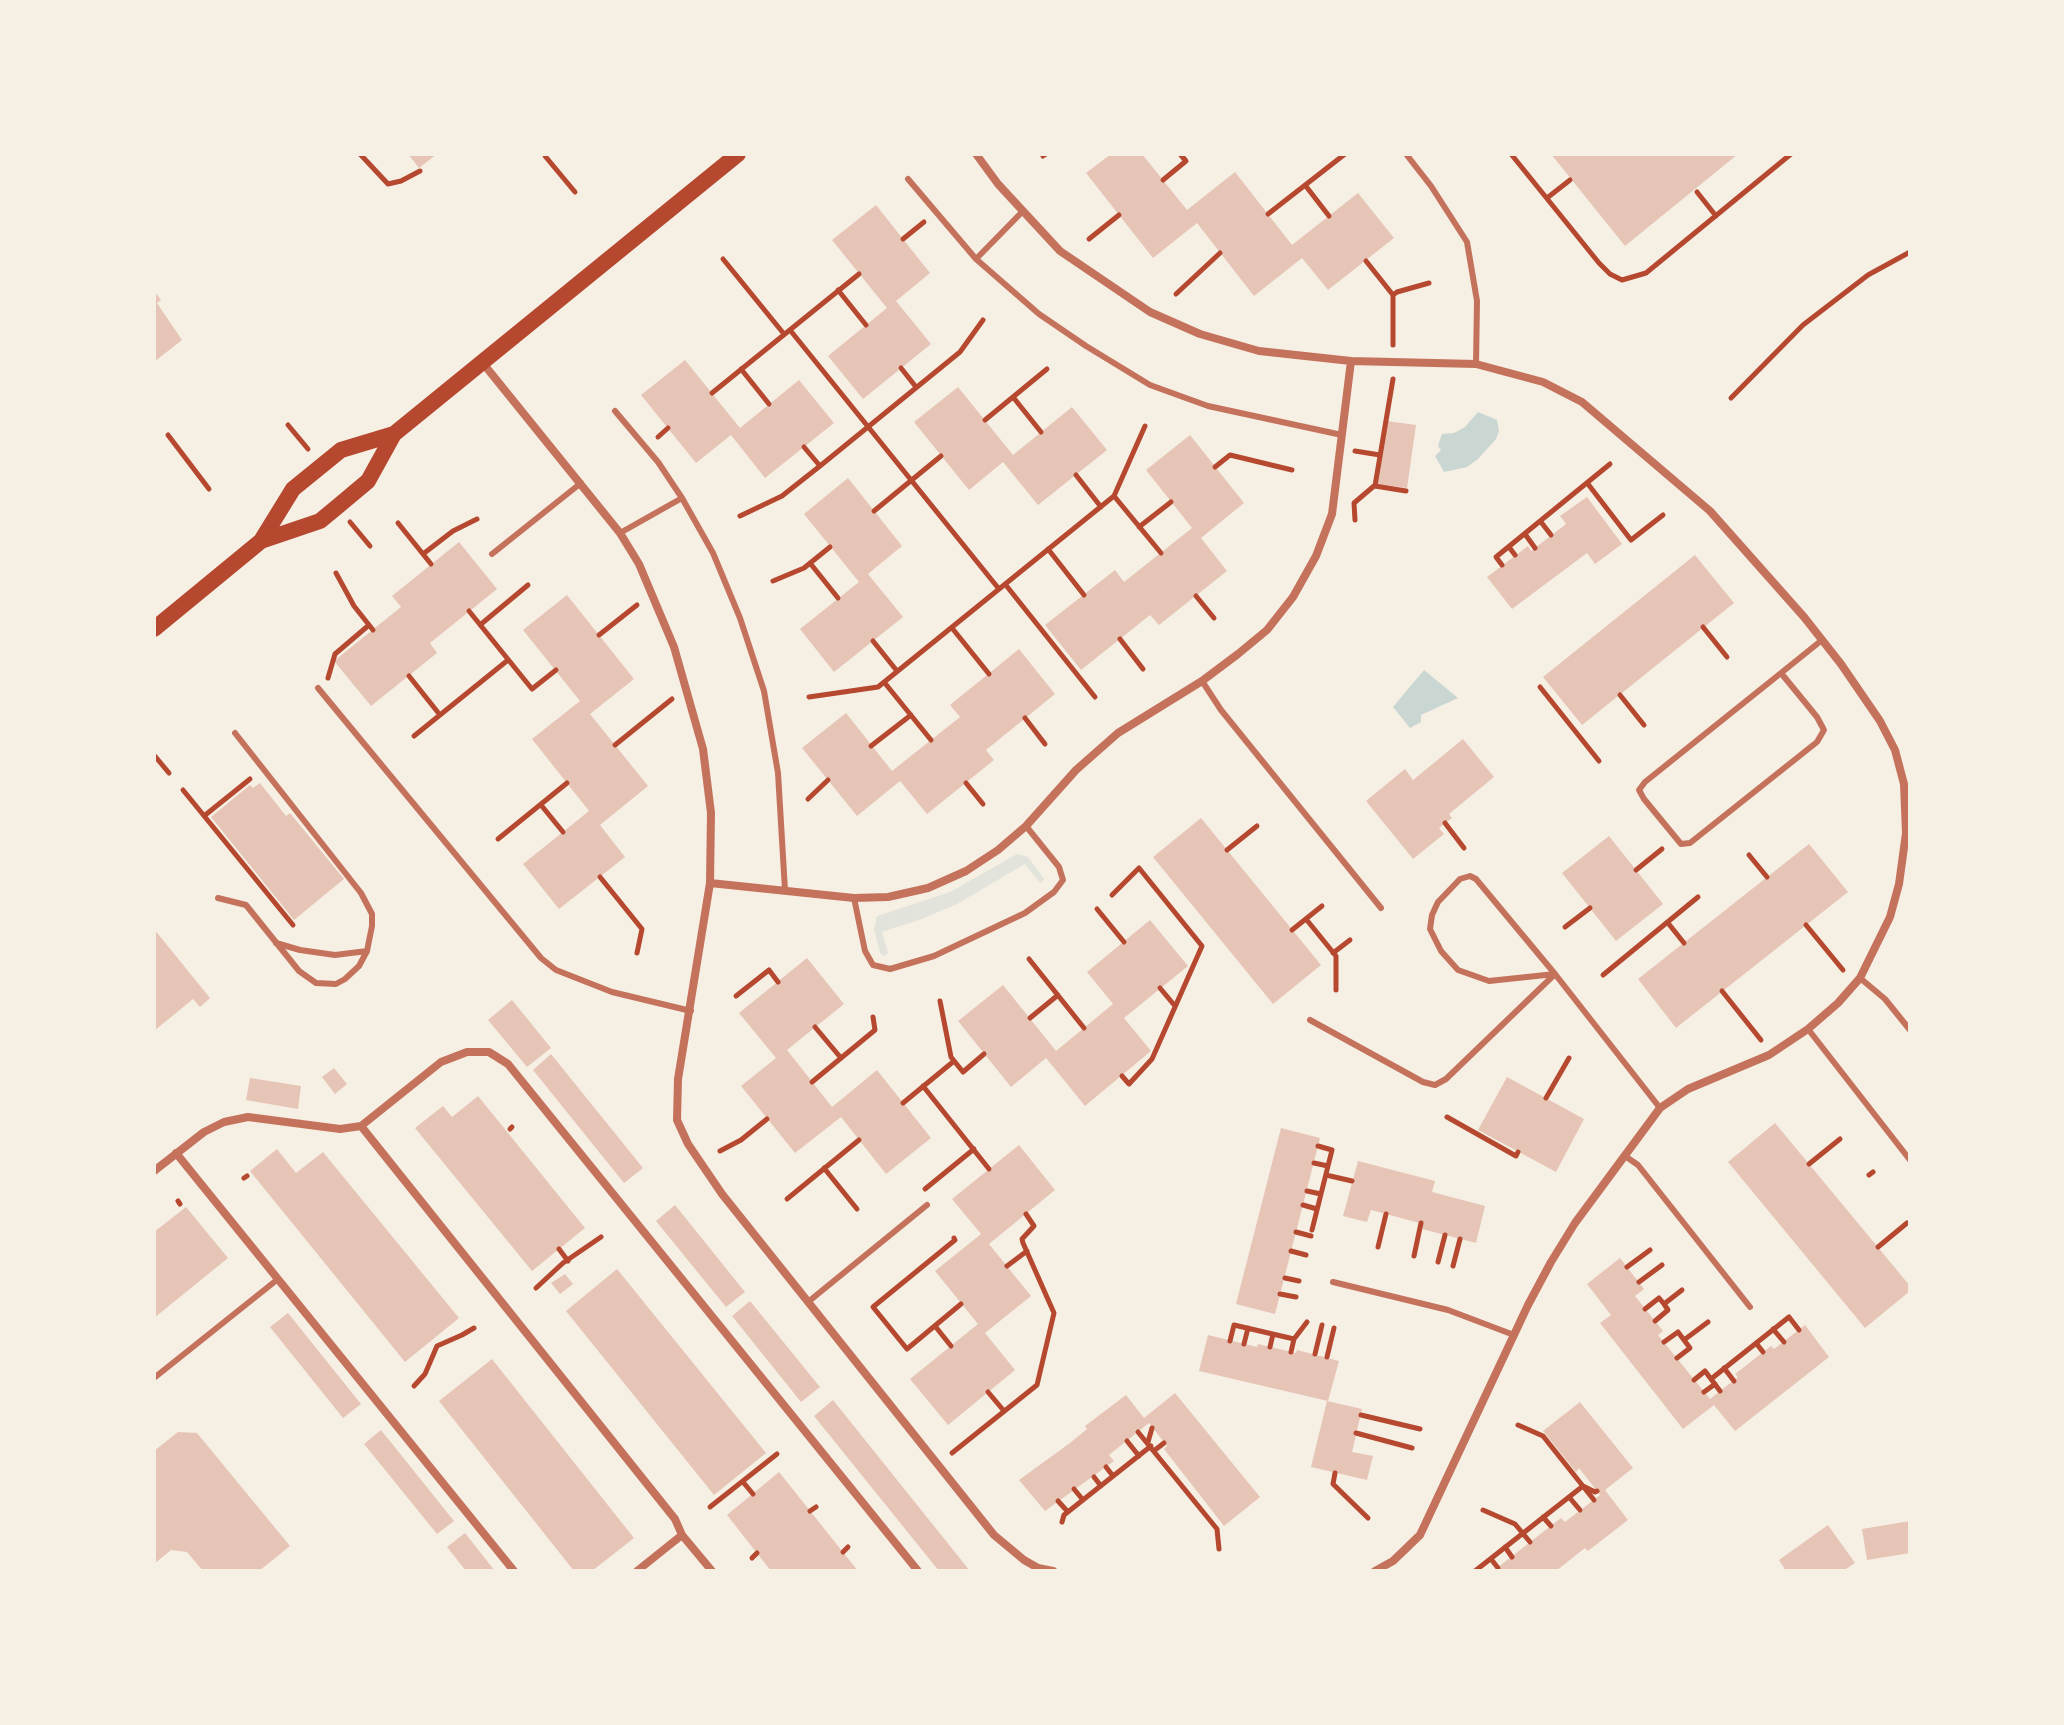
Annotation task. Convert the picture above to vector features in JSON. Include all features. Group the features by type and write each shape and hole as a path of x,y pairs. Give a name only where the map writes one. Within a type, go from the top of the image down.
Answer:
{"main road":[{"path":"261,541 320,521 368,481 394,434 738,154"},
{"path":"154,629 261,541 293,489 331,458 341,450 394,434"}],"street":[{"path":"977,154 1022,212 1060,251 1150,312 1200,334 1259,351 1351,361 1476,364 1543,382 1582,402 1710,511 1822,640 1880,721 1895,750 1904,784 1906,833 1899,884 1890,917 1860,978 1838,1003 1808,1029 1769,1055 1688,1089 1660,1108 1559,1249 1514,1335 1420,1535 1393,1561 1375,1571"},
{"path":"710,883 854,898 888,897 928,888 966,871 998,850 1026,826 1076,770 1118,733 1202,681 1267,630 1293,597 1316,556 1332,514 1351,361"},
{"path":"481,362 620,533 655,599 674,647 692,708 708,779 711,813 710,883 675,1101 677,1120 688,1144 722,1194 994,1535 1024,1560 1038,1568 1053,1571"},
{"path":"154,1171 204,1132 224,1122 248,1117 340,1129 361,1126 441,1062 467,1052 489,1052 508,1064 918,1571"},
{"path":"361,1126 675,1519 682,1535 712,1571"},
{"path":"176,1153 514,1571"},
{"path":"637,1571 682,1535"}],"lane":[{"path":"1406,154 1467,242 1477,301 1476,364"},
{"path":"908,179 976,259 1039,314 1150,385 1208,406 1342,435"},
{"path":"976,259 1022,212"},
{"path":"615,411 658,462 682,498 713,553 740,618 764,691 778,773 785,890"},
{"path":"492,554 581,483"},
{"path":"620,533 682,498"},
{"path":"1781,673 1824,730 1817,742 1690,843 1681,844 1639,790 1645,782 1822,640"},
{"path":"1202,681 1221,710 1381,908"},
{"path":"318,688 541,958 556,970 612,992 691,1011"},
{"path":"218,898 246,905 307,978 336,984 353,973 367,951 372,926 368,904 235,733"},
{"path":"854,898 865,951 873,965 890,969 934,956 1025,913 1054,892 1063,880 1059,867 1026,826"},
{"path":"1555,974 1489,981 1458,970 1441,951 1430,929 1438,902 1460,879 1470,876 1476,879 1555,974 1660,1108"},
{"path":"276,943 335,955 367,951"},
{"path":"1310,1020 1423,1082 1435,1085 1446,1079 1555,974"},
{"path":"1860,978 1885,999 1910,1030"},
{"path":"1808,1029 1910,1160"},
{"path":"1902,1149 1910,1143"},
{"path":"1625,1156 1638,1165 1750,1307"},
{"path":"808,1302 927,1205"},
{"path":"154,1378 278,1279"},
{"path":"1333,1282 1448,1310 1514,1335"}],"path":[{"path":"360,154 388,184 420,171"},
{"path":"1163,180 1186,161 1180,154"},
{"path":"1268,214 1345,154"},
{"path":"1511,154 1599,263 1622,280 1646,273 1789,155"},
{"path":"545,156 575,192"},
{"path":"1547,198 1570,180"},
{"path":"1305,185 1329,216"},
{"path":"1697,192 1716,216"},
{"path":"1089,239 1119,215"},
{"path":"903,239 925,220"},
{"path":"1731,398 1803,325 1868,275 1910,252"},
{"path":"1176,294 1220,253"},
{"path":"723,259 867,427 999,589"},
{"path":"1366,261 1393,295 1393,346"},
{"path":"712,393 859,274"},
{"path":"1393,295 1429,283"},
{"path":"838,290 866,325"},
{"path":"740,516 782,496 820,466 960,352 983,320"},
{"path":"901,368 916,387"},
{"path":"741,369 769,404"},
{"path":"985,420 1047,369"},
{"path":"1355,520 1354,503 1375,486 1393,379"},
{"path":"1013,397 1041,432"},
{"path":"288,425 311,453"},
{"path":"809,697 878,687 1114,496 1145,426"},
{"path":"654,440 668,428"},
{"path":"168,435 209,489"},
{"path":"804,447 820,466"},
{"path":"1354,451 1381,455"},
{"path":"1215,467 1230,455 1292,470"},
{"path":"874,511 941,456"},
{"path":"1502,565 1496,557 1610,464"},
{"path":"1076,475 1101,507"},
{"path":"1588,484 1631,540 1663,515"},
{"path":"1375,486 1406,491"},
{"path":"1114,496 1161,553"},
{"path":"1139,527 1171,502"},
{"path":"1606,523 1615,518"},
{"path":"347,519 370,546"},
{"path":"423,554 453,531 477,519"},
{"path":"1541,522 1551,535"},
{"path":"398,523 431,564"},
{"path":"1525,534 1535,548"},
{"path":"773,581 796,573 830,547"},
{"path":"1509,547 1515,555"},
{"path":"1048,549 1084,595"},
{"path":"810,563 838,598"},
{"path":"328,679 335,654 371,627 354,606 336,573"},
{"path":"1005,584 1095,697"},
{"path":"480,625 528,585"},
{"path":"1196,596 1214,618"},
{"path":"599,635 637,605"},
{"path":"469,611 532,689 556,670"},
{"path":"952,627 989,674"},
{"path":"1703,627 1727,657"},
{"path":"1120,639 1143,669"},
{"path":"873,641 897,671"},
{"path":"414,736 508,660"},
{"path":"409,676 440,715"},
{"path":"884,682 931,740"},
{"path":"1540,687 1599,761"},
{"path":"1620,695 1644,725"},
{"path":"615,745 672,699"},
{"path":"871,746 911,715"},
{"path":"1025,718 1045,744"},
{"path":"154,755 169,773"},
{"path":"204,816 250,779 248,776"},
{"path":"808,799 828,780"},
{"path":"498,839 567,783"},
{"path":"966,783 983,804"},
{"path":"183,790 293,925"},
{"path":"541,804 563,832"},
{"path":"1445,823 1464,848"},
{"path":"1227,850 1257,826"},
{"path":"1636,870 1662,849"},
{"path":"1749,855 1767,877"},
{"path":"1112,895 1139,868 1202,946 1152,1059 1129,1084 1122,1076"},
{"path":"600,877 642,929 637,953"},
{"path":"1603,975 1698,897"},
{"path":"1292,930 1322,906"},
{"path":"1565,927 1590,908"},
{"path":"1097,909 1124,942"},
{"path":"1306,919 1336,956 1336,990"},
{"path":"1668,923 1684,943"},
{"path":"1806,925 1844,971"},
{"path":"1333,953 1350,940"},
{"path":"1029,959 1084,1028"},
{"path":"736,996 769,970 778,982"},
{"path":"1160,988 1176,1006"},
{"path":"1722,991 1761,1040"},
{"path":"1030,1018 1058,995"},
{"path":"940,1001 954,1061 963,1072 984,1054"},
{"path":"812,1082 875,1030 873,1017"},
{"path":"815,1027 841,1058"},
{"path":"1546,1098 1569,1058"},
{"path":"903,1103 954,1061"},
{"path":"923,1086 989,1169"},
{"path":"1447,1117 1516,1156 1518,1152"},
{"path":"720,1151 741,1140 767,1119"},
{"path":"1809,1164 1840,1139"},
{"path":"787,1199 859,1140"},
{"path":"1296,1232 1312,1233 1332,1150 1318,1146"},
{"path":"918,1194 974,1149"},
{"path":"1314,1163 1328,1166"},
{"path":"824,1168 857,1209"},
{"path":"1326,1175 1352,1181"},
{"path":"1307,1191 1321,1194"},
{"path":"1303,1205 1317,1209"},
{"path":"952,1453 1037,1385 1054,1313 1022,1239 1034,1226 1026,1214"},
{"path":"1378,1247 1386,1214"},
{"path":"1414,1256 1421,1223"},
{"path":"1878,1247 1907,1223"},
{"path":"1438,1262 1445,1235"},
{"path":"536,1288 601,1237"},
{"path":"954,1238 873,1307 907,1349 961,1304"},
{"path":"1453,1266 1460,1239"},
{"path":"559,1249 568,1261"},
{"path":"1627,1267 1650,1250"},
{"path":"1007,1266 1027,1251"},
{"path":"1291,1251 1306,1255"},
{"path":"1639,1282 1662,1265"},
{"path":"1285,1278 1299,1281"},
{"path":"1664,1304 1682,1290"},
{"path":"1280,1294 1296,1297"},
{"path":"1645,1309 1659,1298 1668,1310 1655,1321"},
{"path":"1704,1392 1724,1368 1789,1317 1799,1330"},
{"path":"1291,1352 1294,1339 1307,1322"},
{"path":"1684,1340 1708,1322"},
{"path":"1230,1341 1234,1325 1294,1339"},
{"path":"1315,1354 1322,1325"},
{"path":"935,1326 951,1346"},
{"path":"414,1386 422,1378 437,1346 474,1328"},
{"path":"1244,1344 1248,1328"},
{"path":"1327,1357 1334,1328"},
{"path":"1773,1329 1784,1342"},
{"path":"1664,1342 1678,1332 1690,1348 1677,1358"},
{"path":"1270,1347 1273,1334"},
{"path":"432,1340 437,1346"},
{"path":"1756,1343 1763,1352"},
{"path":"1724,1368 1734,1381"},
{"path":"1694,1380 1705,1371 1720,1391"},
{"path":"988,1392 1004,1411"},
{"path":"1361,1415 1420,1429"},
{"path":"1518,1425 1547,1439 1594,1500"},
{"path":"1151,1446 1152,1428"},
{"path":"1138,1432 1218,1524 1219,1549"},
{"path":"1356,1433 1412,1448"},
{"path":"1127,1441 1139,1456"},
{"path":"1062,1522 1068,1513 1151,1446 1164,1443"},
{"path":"710,1507 777,1454"},
{"path":"1169,1469 1175,1464"},
{"path":"1106,1467 1113,1476"},
{"path":"1335,1473 1333,1484 1368,1518"},
{"path":"1178,1480 1184,1475"},
{"path":"1475,1571 1569,1497 1585,1475"},
{"path":"1094,1477 1101,1486"},
{"path":"743,1482 753,1494"},
{"path":"1581,1483 1597,1491"},
{"path":"1074,1489 1083,1501"},
{"path":"1192,1497 1198,1492"},
{"path":"1569,1497 1580,1510"},
{"path":"1058,1501 1068,1513"},
{"path":"1483,1510 1515,1524 1530,1542"},
{"path":"1543,1517 1551,1526"},
{"path":"1505,1547 1512,1557"},
{"path":"1491,1559 1498,1568"}],"shaded area":[{"path":"1478,412 1497,420 1499,431 1496,439 1467,467 1444,472 1435,456 1441,450 1438,446 1442,434 1454,433 1465,427"},
{"path":"1424,670 1458,698 1421,715 1421,722 1410,728 1393,707"},
{"path":"1017,854 1028,857 1043,881 1040,883 1025,864 957,904 882,932 888,953 884,956 880,953 874,930 877,916 950,892"}],"building":[{"path":"408,154 437,154 419,168"},
{"path":"1111,154 1142,154 1187,210 1235,172 1292,245 1358,193 1394,238 1328,290 1302,258 1254,296 1197,223 1153,258 1086,173"},
{"path":"1551,154 1738,154 1625,246"},
{"path":"876,205 930,273 896,301 931,344 863,399 828,356 887,308 832,240"},
{"path":"154,291 161,300 157,303 182,340 154,362"},
{"path":"685,360 740,428 799,380 834,423 765,478 731,435 696,463 641,395"},
{"path":"958,387 1013,455 1072,407 1107,450 1038,505 1003,462 969,490 914,422"},
{"path":"1387,421 1416,425 1407,488 1378,484"},
{"path":"1190,435 1244,503 1201,538 1227,571 1159,625 1150,615 1081,670 1045,625 1115,570 1124,582 1192,528 1146,470"},
{"path":"848,478 902,546 868,574 903,617 834,672 800,629 859,582 804,514"},
{"path":"1587,497 1622,544 1595,564 1587,553 1512,609 1487,577 1528,546 1531,551 1566,524 1560,516"},
{"path":"459,542 497,589 430,643 437,653 371,706 334,661 401,607 392,596"},
{"path":"1695,555 1734,603 1582,725 1543,677"},
{"path":"567,595 634,679 590,714 648,786 600,825 625,857 559,909 523,864 589,811 532,739 580,701 523,630"},
{"path":"1019,649 1055,694 986,750 994,760 927,814 900,781 857,816 802,748 846,713 892,771 960,717 950,705"},
{"path":"1463,739 1494,777 1449,814 1452,818 1439,828 1444,834 1413,859 1366,801 1405,769 1413,780"},
{"path":"260,783 286,816 290,813 344,879 294,920 211,817 250,785 253,788"},
{"path":"1201,818 1321,965 1273,1004 1153,857"},
{"path":"1609,836 1663,904 1616,941 1562,873"},
{"path":"1809,844 1848,892 1676,1028 1638,979"},
{"path":"1150,920 1188,966 1124,1018 1151,1051 1085,1106 1046,1058 1011,1087 958,1021 1003,985 1056,1051 1113,1004 1087,972"},
{"path":"154,929 210,998 200,1007 193,999 154,1031"},
{"path":"807,958 844,1004 787,1050 832,1107 877,1070 931,1138 886,1174 841,1117 795,1153 741,1086 776,1058 739,1013"},
{"path":"512,1000 551,1048 527,1067 488,1020"},
{"path":"551,1054 643,1168 624,1183 533,1070"},
{"path":"334,1068 347,1084 335,1094 322,1077"},
{"path":"1507,1077 1584,1119 1556,1172 1478,1130"},
{"path":"250,1078 301,1086 298,1109 246,1100"},
{"path":"478,1096 585,1228 532,1271 415,1128 443,1106 452,1117"},
{"path":"1775,1123 1910,1286 1910,1291 1865,1328 1728,1162"},
{"path":"1281,1128 1320,1138 1275,1314 1236,1304"},
{"path":"1019,1145 1055,1190 989,1244 1031,1296 985,1333 1015,1370 948,1425 910,1379 978,1324 935,1271 981,1234 952,1199"},
{"path":"277,1149 296,1173 323,1152 459,1318 405,1362 250,1171"},
{"path":"1358,1161 1435,1181 1432,1192 1485,1206 1476,1243 1422,1229 1423,1224 1371,1210 1367,1222 1343,1216"},
{"path":"675,1205 745,1292 726,1307 656,1221"},
{"path":"186,1207 228,1258 154,1318 154,1232"},
{"path":"1620,1258 1644,1289 1635,1296 1663,1331 1658,1335 1710,1399 1738,1377 1735,1374 1805,1325 1829,1357 1735,1431 1714,1405 1683,1429 1600,1323 1611,1315 1587,1284"},
{"path":"617,1269 766,1453 714,1495 566,1311"},
{"path":"565,1274 573,1284 560,1294 551,1283"},
{"path":"750,1301 820,1387 801,1402 732,1316"},
{"path":"288,1313 361,1404 343,1418 270,1327"},
{"path":"1208,1335 1257,1347 1258,1344 1296,1353 1297,1350 1339,1361 1328,1401 1199,1371"},
{"path":"492,1359 634,1538 592,1571 574,1571 439,1401"},
{"path":"1175,1393 1260,1497 1224,1526 1164,1449 1167,1446 1149,1423 1109,1455 1114,1461 1045,1511 1019,1480 1070,1443 1087,1429 1085,1426 1126,1395 1144,1418"},
{"path":"833,1400 970,1571 939,1571 814,1416"},
{"path":"1327,1401 1362,1409 1352,1452 1373,1456 1367,1480 1311,1467"},
{"path":"1580,1402 1633,1468 1605,1490 1628,1520 1556,1571 1493,1571 1561,1518 1565,1522 1600,1495 1579,1468 1576,1472 1543,1431"},
{"path":"381,1430 454,1521 437,1534 364,1444"},
{"path":"178,1432 197,1433 290,1546 259,1571 203,1571 187,1552 171,1550 154,1564 154,1451"},
{"path":"779,1472 858,1571 771,1571 727,1515"},
{"path":"1910,1521 1910,1553 1867,1560 1862,1529"},
{"path":"1828,1525 1855,1563 1843,1571 1786,1571 1779,1560"},
{"path":"465,1533 495,1571 466,1571 447,1547"}]}
